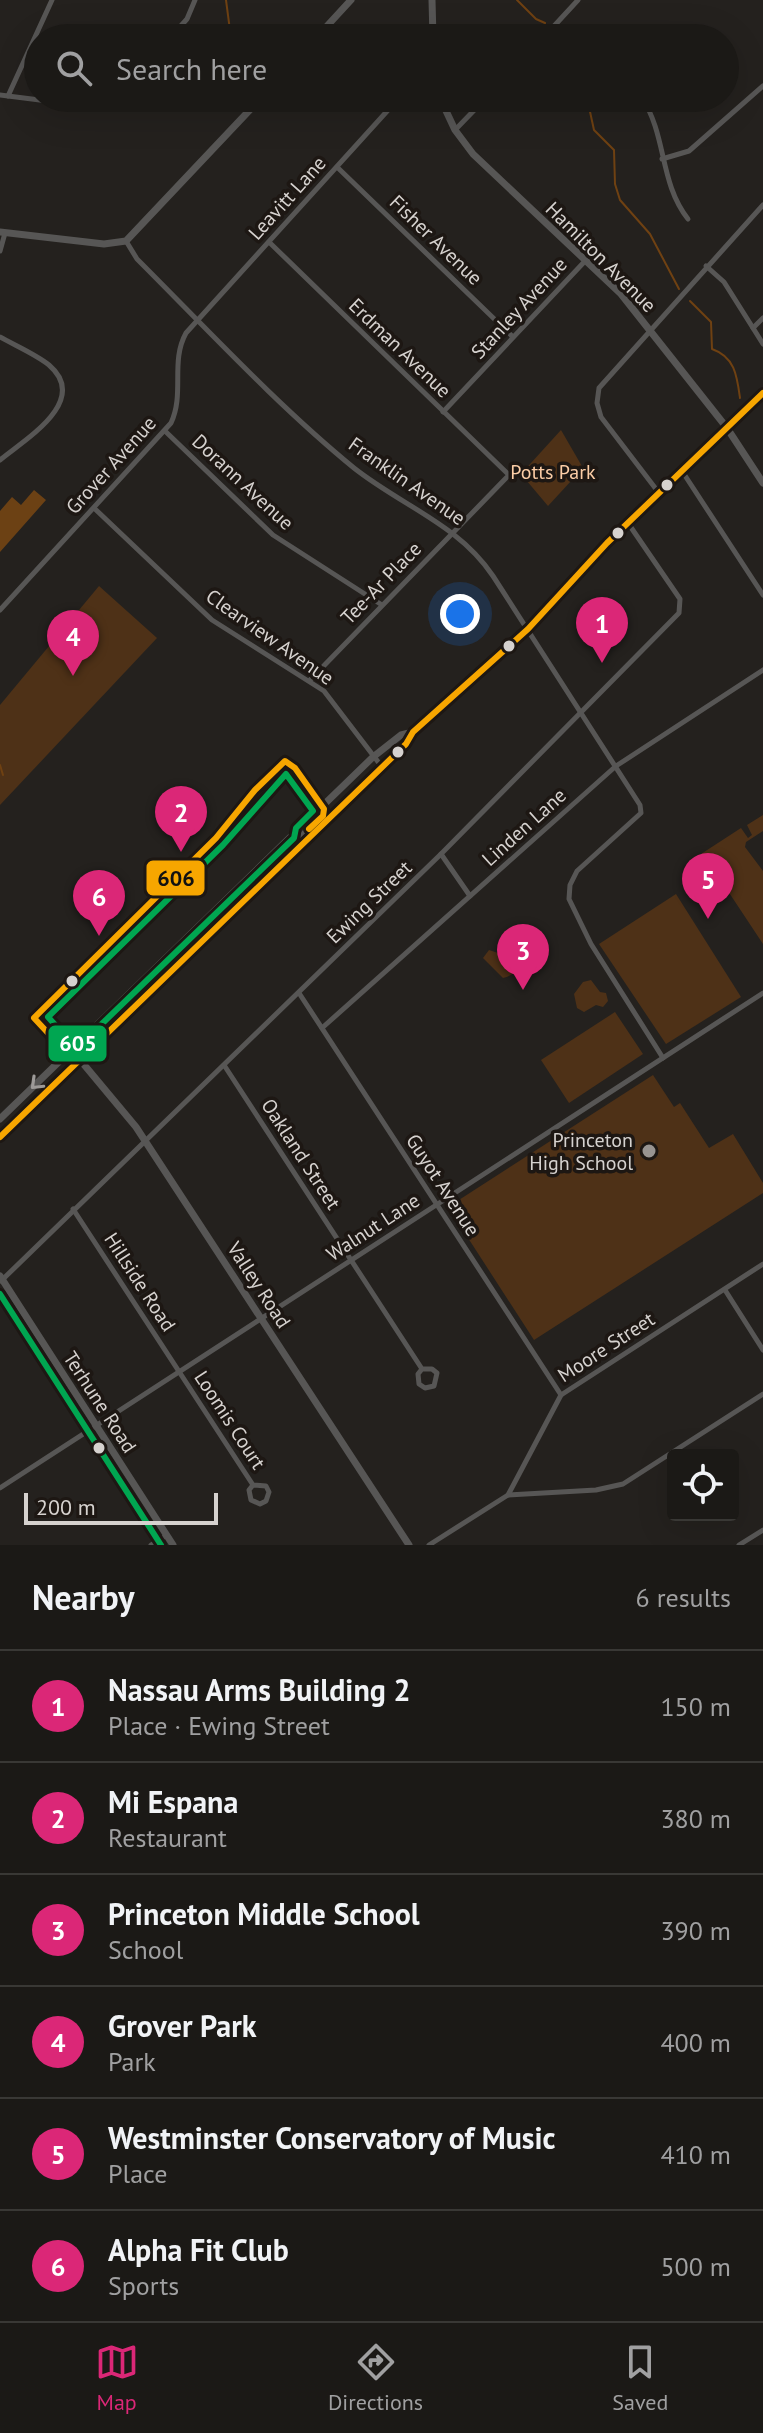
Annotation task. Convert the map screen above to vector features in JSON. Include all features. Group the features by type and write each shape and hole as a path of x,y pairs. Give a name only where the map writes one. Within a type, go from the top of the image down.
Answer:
{"street":[{"path":"41,24 52,0"},
{"path":"183,24 195,0"},
{"path":"329,24 351,0"},
{"path":"432,0 433,24"},
{"path":"556,24 578,0"},
{"path":"8,96 24,61"},
{"path":"739,107 763,86"},
{"path":"0,95 24,98"},
{"path":"0,251 3,232 104,244 126,241 248,112"},
{"name":"Leavitt Lane","path":"198,320 386,112"},
{"name":"Hamilton Avenue","path":"447,112 455,130 473,154 621,294 727,428 763,483"},
{"path":"455,130 472,112"},
{"path":"650,112 655,121 669,186 688,219"},
{"path":"662,159 689,151 733,112"},
{"name":"Fisher Avenue","path":"337,167 513,337"},
{"path":"659,493 601,417 597,403 603,381 652,332 706,266 761,210"},
{"name":"Franklin Avenue","path":"126,241 137,259 198,320 352,466 453,532 479,557 528,629 640,805 641,813 577,871 570,885 569,899 579,923 663,1058"},
{"name":"Erdman Avenue","path":"269,242 509,475"},
{"name":"Stanley Avenue","path":"443,412 586,260"},
{"path":"706,266 724,282 763,344 757,352"},
{"path":"753,328 763,318"},
{"name":"Grover Avenue","path":"0,610 165,431 178,404 178,351 198,320"},
{"path":"0,337 52,368 60,381 62,396 53,416 0,460"},
{"path":"0,1137 406,744 413,732 528,629 628,523 763,393"},
{"name":"Dorann Avenue","path":"165,431 273,535 382,605"},
{"path":"682,471 763,595"},
{"name":"Tee-Ar Place","path":"310,680 509,475"},
{"name":"Clearview Avenue","path":"95,509 212,620 310,680 333,701 382,767"},
{"name":"Ewing Street","path":"1,1279 441,854 681,609 680,599 628,523"},
{"name":"Linden Lane","path":"322,1028 616,766 763,670"},
{"path":"0,1119 322,804 373,757 401,735 413,732"},
{"path":"343,785 358,791"},
{"path":"304,842 304,834 323,816 322,804"},
{"path":"441,854 470,896"},
{"path":"264,861 279,863 288,858"},
{"name":"Guyot Avenue","path":"299,993 561,1395"},
{"name":"Walnut Lane","path":"0,1488 763,993"},
{"name":"Valley Road","path":"71,1049 145,1141 409,1545"},
{"name":"Oakland Street","path":"224,1065 422,1369"},
{"name":"Hillside Road","path":"73,1209 180,1372"},
{"name":"Moore Street","path":"508,1495 561,1395 763,1264"},
{"name":"Terhune Road","path":"1,1279 173,1545"},
{"path":"725,1290 763,1350"},
{"path":"429,1368 437,1373 438,1380 431,1388 425,1388 418,1381 422,1369 429,1368"},
{"name":"Loomis Court","path":"180,1372 253,1485"},
{"path":"429,1545 508,1495 596,1490 623,1484 763,1394"},
{"name":"Loomis Court","path":"253,1485 266,1486 269,1492 266,1501 260,1504 251,1500 249,1490 253,1485"},
{"path":"739,1545 763,1530"},
{"path":"151,1545 167,1535"}],"green space":[{"name":"Potts Park","path":"561,430 583,468 548,506 521,474"},
{"path":"99,586 157,638 0,805 0,705"},
{"path":"763,815 763,831 746,842 745,847 763,871 763,944 718,876 706,868 701,854 741,828 748,838 752,835 747,825"},
{"path":"676,894 741,997 666,1044 599,944"},
{"path":"510,945 517,955 517,969 503,978 483,958 489,950 498,953"},
{"path":"591,980 600,992 606,993 608,1001 603,1007 596,1005 584,1012 577,1008 574,994 583,982"},
{"path":"615,1012 643,1054 569,1103 541,1060"},
{"name":"Princeton High School","path":"653,1075 674,1107 680,1103 709,1148 733,1134 763,1183 763,1193 534,1340 448,1207"}],"shaded area":[{"path":"34,490 46,500 0,552 0,511 12,497 21,505"}],"waterway":[{"path":"226,0 229,24"},
{"path":"517,0 536,19 545,23"},
{"path":"590,112 594,130 614,150 615,184 620,200 650,234 679,289"},
{"path":"690,301 711,322 712,349 730,362 740,398"},
{"path":"0,765 3,775"}],"transit line":[{"name":"606","path":"0,1137 406,744 413,732 528,629 607,543 763,393"},
{"name":"606","path":"71,1049 62,1048 34,1018 216,838 255,790 285,761 295,768 324,809 323,816 309,829"},
{"name":"605","path":"286,774 313,811 296,828 294,838 80,1045 67,1038 48,1017 223,845 286,774"},
{"name":"605","path":"0,1294 161,1545"}],"place":[{"name":"Nassau Arms Building 2","path":"602,663"},
{"name":"Grover Park","path":"73,676"},
{"name":"Mi Espana","path":"181,852"},
{"name":"Westminster Conservatory of Music","path":"708,919"},
{"name":"Alpha Fit Club","path":"99,936"},
{"name":"Princeton Middle School","path":"523,990"},
{"name":"Princeton High School","path":"649,1151"}]}
